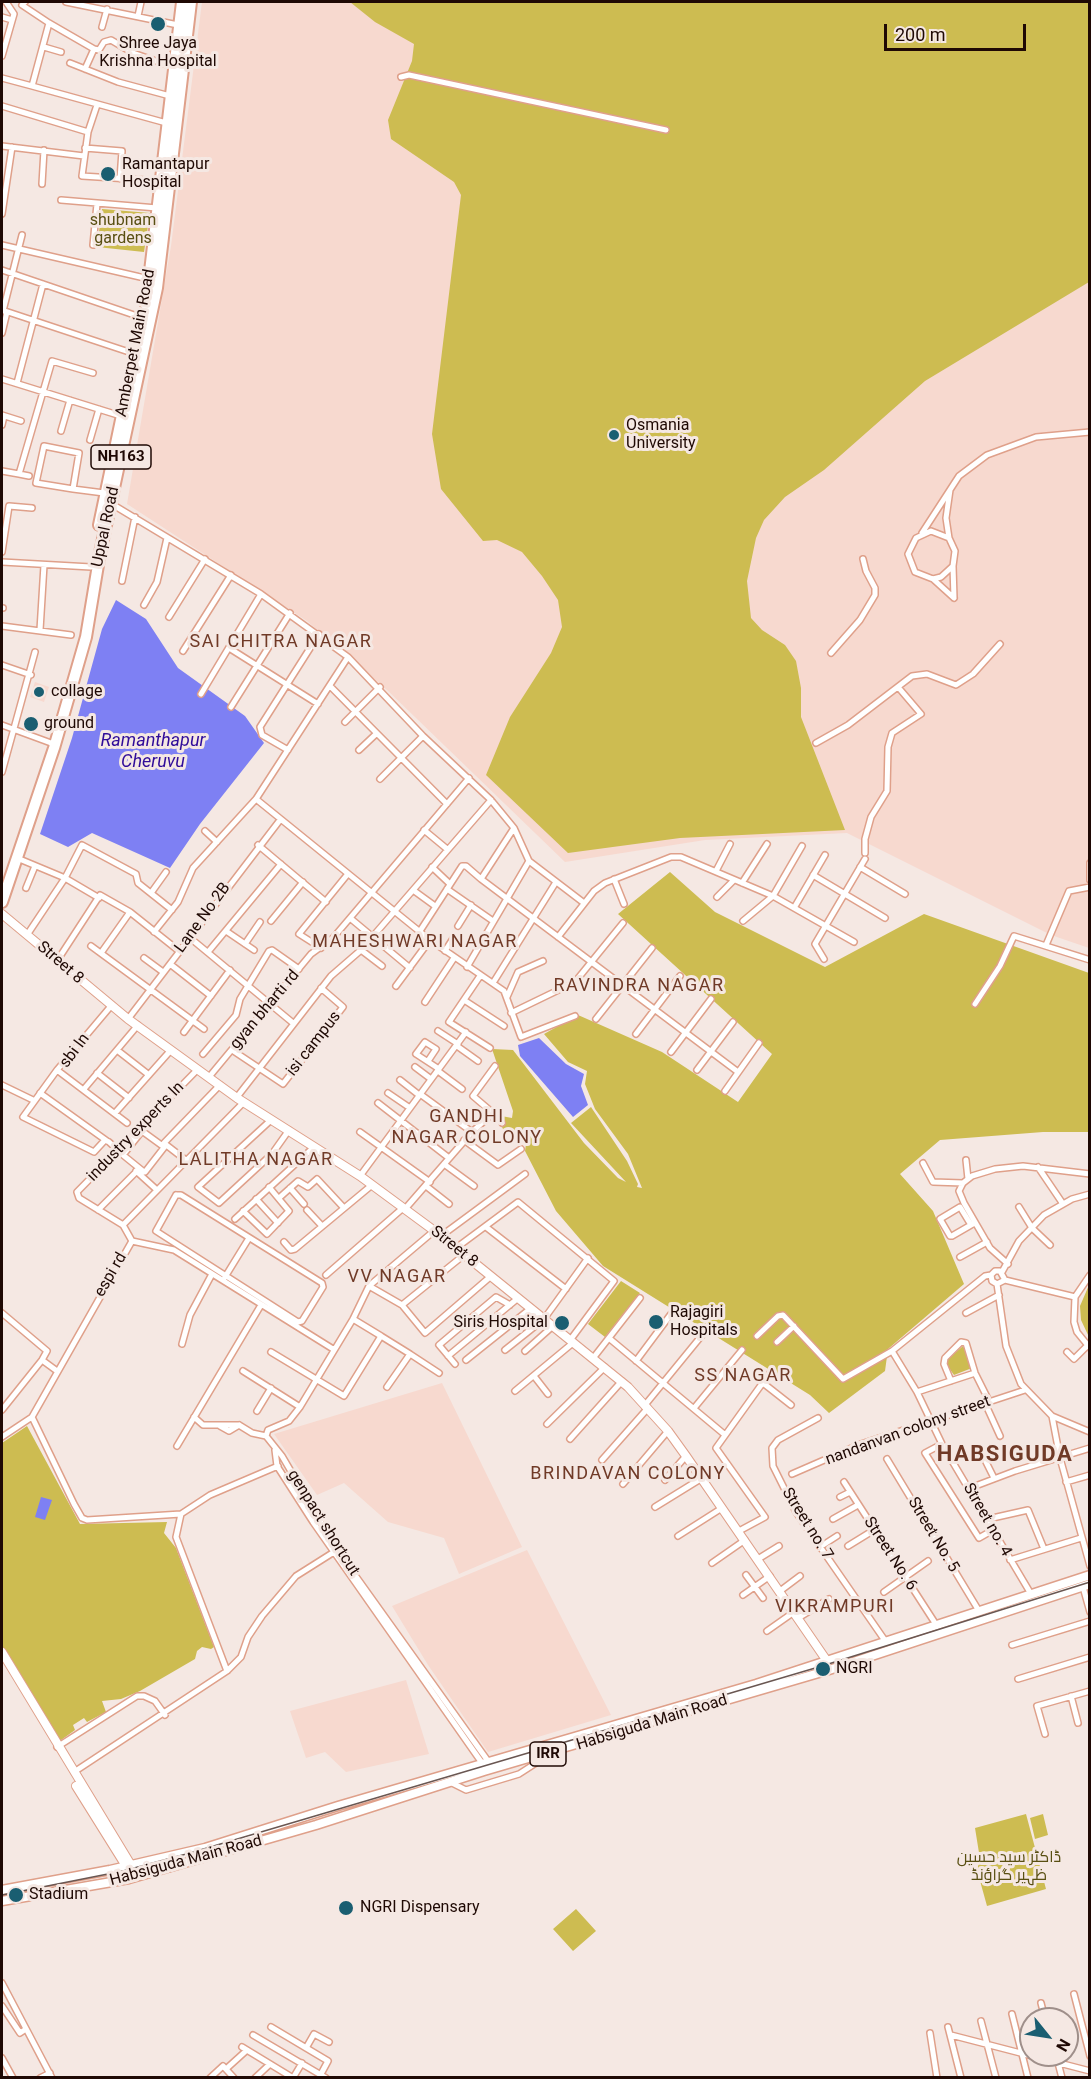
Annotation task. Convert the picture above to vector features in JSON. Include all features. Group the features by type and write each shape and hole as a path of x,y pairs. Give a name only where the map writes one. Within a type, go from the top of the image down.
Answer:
{"highway":[{"name":"Amberpet Main Road","path":"2,886 81,649 91,567 121,416 154,280 158,208 171,124 170,96 182,2"},
{"name":"Uppal Road","path":"2,902 18,858 81,649 106,499 154,280 171,124 191,2"}],"main road":[{"name":"Habsiguda Main Road","path":"2,1890 210,1851 552,1753 883,1653 1081,1585 1089,1575"},
{"name":"Habsiguda Main Road","path":"2,1901 129,1880 210,1851 485,1762 827,1661 1031,1594 1081,1585"},
{"path":"612,1725 614,1735"}],"street":[{"path":"2,56 14,14 6,2"},
{"path":"24,2 22,5 94,49 99,50 104,42 111,40 133,53 173,66"},
{"path":"71,3 83,2"},
{"path":"138,16 141,2"},
{"path":"71,3 178,25"},
{"path":"102,27 107,9"},
{"path":"2,17 12,20"},
{"path":"32,86 49,23"},
{"path":"44,47 61,52"},
{"path":"85,69 94,49"},
{"path":"70,63 118,82 170,96"},
{"path":"401,77 409,75 666,130"},
{"path":"2,78 171,124"},
{"path":"97,105 88,132 82,176 161,181"},
{"path":"2,106 88,132"},
{"path":"2,146 84,156"},
{"path":"4,214 12,147"},
{"path":"86,148 122,151 120,178"},
{"path":"42,184 44,150"},
{"path":"61,201 158,208"},
{"path":"93,245 97,204"},
{"path":"2,333 4,311 22,235"},
{"path":"2,245 154,280"},
{"path":"2,270 143,318"},
{"path":"17,384 43,284"},
{"path":"4,311 135,354"},
{"path":"19,474 52,361 93,373"},
{"path":"2,379 121,416"},
{"path":"61,431 70,400"},
{"path":"90,440 99,409"},
{"path":"2,424 3,416 21,421"},
{"path":"951,486 946,518 949,538 955,551 952,566 954,598 933,579 915,572 909,560 911,546 922,533 951,486 972,464 998,449 1036,437 1089,432"},
{"path":"73,489 79,453 44,446 36,483 73,489 106,499 261,594 348,657 380,687 423,736 490,800 514,828 530,861 584,903"},
{"path":"2,471 29,476"},
{"path":"2,552 9,506 33,508"},
{"path":"122,581 135,518"},
{"path":"922,533 931,531 949,538"},
{"path":"144,605 157,582 167,538"},
{"path":"169,617 205,559"},
{"path":"831,654 860,620 875,595 875,588 866,571 863,559"},
{"path":"2,562 91,567"},
{"path":"40,630 44,565"},
{"path":"933,579 948,572 952,566"},
{"path":"183,651 231,575"},
{"path":"201,694 261,594"},
{"path":"231,707 290,613"},
{"path":"2,626 71,635"},
{"path":"288,750 262,735 260,727 319,634"},
{"path":"816,744 848,725 917,675 927,674 956,685 973,674 1000,644"},
{"path":"229,648 318,704"},
{"path":"2,771 31,675 35,652"},
{"path":"154,932 184,891 193,868 256,799 348,657"},
{"path":"2,665 31,675"},
{"path":"330,686 447,804"},
{"path":"345,722 380,687"},
{"path":"824,958 814,946 865,856 865,839 871,817 886,791 889,779 888,747 892,733 921,714 898,687"},
{"path":"2,725 51,743"},
{"path":"359,750 376,734"},
{"path":"380,778 423,736"},
{"name":"gyan bharti rd","path":"209,1077 311,954 321,948 350,918 469,778"},
{"path":"256,799 430,940 504,991 521,1037 575,1016"},
{"path":"237,1097 321,988 361,950 490,800"},
{"name":"Lane No 2B","path":"128,1019 258,845 280,820"},
{"path":"481,879 514,828"},
{"path":"424,830 447,849"},
{"path":"205,831 217,842"},
{"path":"716,872 730,844"},
{"path":"742,883 767,844"},
{"path":"27,935 65,878 82,845 136,874 138,883 171,910"},
{"path":"258,845 326,902"},
{"path":"744,921 773,896 802,846"},
{"path":"794,908 825,855"},
{"path":"558,937 594,891 614,879 671,857 681,857 773,896 854,942"},
{"path":"18,858 65,878 99,898 100,896 130,912 179,951"},
{"path":"467,967 530,861"},
{"path":"1089,863 1089,879"},
{"path":"208,952 281,864"},
{"path":"420,931 464,865 506,899 738,1072"},
{"path":"26,888 35,866"},
{"path":"432,867 449,886 493,921"},
{"path":"860,867 905,894"},
{"path":"151,893 166,872"},
{"path":"321,948 299,934 347,875"},
{"path":"813,875 885,918"},
{"path":"614,879 624,904"},
{"path":"717,897 734,880"},
{"path":"271,921 303,882"},
{"path":"493,983 556,882"},
{"path":"1046,945 1069,891 1089,887"},
{"path":"413,890 435,906"},
{"path":"57,961 99,898"},
{"path":"458,926 471,905"},
{"path":"100,953 130,912"},
{"name":"Street 8","path":"2,914 57,961 74,970 128,1019 244,1102 360,1176 456,1248 622,1381 668,1431 827,1661"},
{"path":"350,918 410,968"},
{"path":"245,944 260,922"},
{"path":"511,1013 569,986 592,963 623,923"},
{"path":"226,931 254,950"},
{"path":"975,1004 1000,966 1014,936 1089,960"},
{"path":"189,937 293,1023"},
{"path":"445,951 454,937"},
{"path":"396,986 430,940"},
{"path":"91,946 204,1029"},
{"path":"596,1019 652,948"},
{"path":"361,950 382,966"},
{"path":"204,1054 236,1015 240,999 269,951 299,969"},
{"path":"144,958 163,972"},
{"path":"425,1002 454,958"},
{"path":"507,998 518,972 543,961"},
{"path":"170,964 211,996"},
{"path":"184,1032 230,970"},
{"path":"480,976 449,1022 490,1048"},
{"path":"636,1034 680,976"},
{"name":"isi campus","path":"232,1050 283,1083 343,1006 321,988"},
{"path":"671,1052 711,999"},
{"path":"464,1000 504,1026"},
{"name":"sbi ln","path":"111,1006 57,1070 127,1123"},
{"path":"697,1070 733,1022"},
{"path":"84,1089 138,1025"},
{"path":"438,1031 478,1061"},
{"path":"360,1176 466,1032"},
{"path":"725,1090 759,1043"},
{"path":"117,1050 149,1075"},
{"path":"115,1113 171,1050"},
{"path":"428,1061 462,1089"},
{"path":"495,1066 473,1096 493,1113 496,1111 502,1123"},
{"path":"415,1067 431,1080"},
{"name":"industry experts ln","path":"98,1210 77,1196 77,1192 198,1069"},
{"path":"57,1070 23,1114 25,1118 94,1152 107,1141"},
{"path":"97,1072 129,1098"},
{"path":"400,1080 472,1132"},
{"path":"2,1085 33,1100"},
{"path":"132,1241 123,1226 98,1210 141,1173 220,1085"},
{"path":"40,1093 107,1141 141,1173"},
{"path":"388,1094 410,1108"},
{"path":"123,1226 244,1102"},
{"path":"378,1103 449,1158"},
{"path":"326,1275 404,1209 464,1140 493,1113"},
{"path":"271,1120 198,1187 219,1203 273,1154 289,1130"},
{"path":"143,1126 186,1161"},
{"path":"158,1190 123,1155 141,1131 165,1145"},
{"path":"360,1132 428,1184 449,1204"},
{"path":"464,1140 498,1165 521,1149"},
{"path":"235,1219 314,1147"},
{"path":"966,1160 965,1181 959,1191 973,1224"},
{"path":"923,1163 933,1182 965,1181 995,1169 1038,1167 1089,1174"},
{"path":"444,1164 474,1186"},
{"path":"1038,1167 1063,1204"},
{"path":"194,1417 203,1425 239,1425 252,1433 266,1436 268,1430 289,1421 300,1407 353,1319 369,1286 438,1234 525,1174"},
{"path":"279,1198 299,1181 308,1187 317,1179 344,1208"},
{"path":"284,1242 293,1250 372,1185"},
{"path":"243,1211 264,1234 278,1223 289,1211 269,1187"},
{"path":"290,1188 322,1226"},
{"path":"1002,1272 1019,1241 1044,1215 1063,1204 1089,1194"},
{"path":"180,1251 156,1229 176,1195 181,1195 323,1285 300,1322 254,1297"},
{"path":"256,1199 278,1223"},
{"path":"456,1248 518,1202 614,1281 572,1340 515,1391"},
{"path":"1019,1206 1032,1228 1050,1245"},
{"path":"973,1224 950,1236 940,1219 960,1207 987,1242 997,1256 1008,1264"},
{"path":"486,1227 566,1288"},
{"path":"199,1262 224,1278 249,1238"},
{"name":"espi rd","path":"2,1437 32,1417 132,1241 180,1251 199,1262 212,1274 224,1278 254,1297 261,1305 333,1349"},
{"path":"960,1257 987,1242"},
{"path":"402,1305 464,1255"},
{"path":"505,1350 544,1319 588,1258"},
{"path":"757,1336 781,1315 843,1379 892,1351 985,1276 995,1271 1002,1272"},
{"path":"1002,1272 1005,1280"},
{"path":"182,1344 190,1315 212,1274"},
{"path":"991,1275 992,1281 997,1284 1006,1346 1016,1376 1025,1390 1052,1416 1089,1432"},
{"path":"1067,1352 1074,1359 1088,1347 1074,1322 1075,1297 1089,1275"},
{"path":"369,1286 402,1305 425,1333 490,1277"},
{"path":"997,1284 1005,1280 1075,1297"},
{"path":"966,1313 999,1295"},
{"path":"454,1364 439,1345 496,1297 510,1305"},
{"path":"447,1356 518,1299"},
{"path":"594,1357 640,1299"},
{"path":"177,1446 261,1305"},
{"path":"466,1360 530,1309"},
{"path":"2,1313 47,1351 2,1407"},
{"path":"636,1361 671,1314"},
{"path":"353,1319 439,1373"},
{"path":"525,1351 553,1326"},
{"path":"777,1342 794,1326"},
{"path":"602,1460 703,1334"},
{"path":"271,1352 344,1396 381,1336"},
{"path":"610,1339 695,1407 724,1434"},
{"path":"951,1381 944,1364 945,1358 961,1342 966,1343 975,1373 1000,1436"},
{"path":"695,1407 742,1350"},
{"name":"Street no. 4","path":"892,1351 917,1392 942,1444 1031,1594"},
{"path":"387,1387 410,1354"},
{"path":"42,1360 57,1371"},
{"path":"547,1424 606,1367"},
{"path":"243,1371 300,1407"},
{"path":"917,1392 975,1373"},
{"path":"765,1517 716,1448 769,1374"},
{"path":"534,1376 548,1394"},
{"path":"570,1439 622,1381"},
{"path":"763,1383 791,1405"},
{"path":"257,1411 271,1388"},
{"name":"nandanvan colony street","path":"792,1474 861,1444 1025,1390"},
{"path":"1052,1416 1060,1458 1089,1566"},
{"path":"32,1417 82,1518 181,1514 210,1495 285,1463"},
{"name":"Street no. 7","path":"818,1418 778,1440 772,1448 773,1466 796,1512 886,1642"},
{"path":"623,1484 668,1431"},
{"name":"genpact shortcut","path":"266,1436 285,1463 356,1581"},
{"path":"942,1444 925,1453 979,1538 993,1530"},
{"path":"970,1488 993,1478 1089,1448"},
{"path":"275,1450 277,1466 334,1552 485,1762"},
{"path":"982,1454 993,1478"},
{"path":"665,1480 686,1456"},
{"name":"Street No. 5","path":"887,1459 979,1611"},
{"path":"1066,1482 1089,1475"},
{"path":"655,1507 702,1478"},
{"name":"Street No. 6","path":"844,1482 937,1626"},
{"path":"840,1497 850,1492"},
{"path":"833,1519 858,1505"},
{"path":"678,1536 722,1508"},
{"path":"988,1519 1028,1510 1044,1549"},
{"path":"739,1531 771,1513"},
{"path":"181,1514 176,1537 227,1671"},
{"path":"848,1546 874,1530"},
{"path":"820,1547 837,1536"},
{"path":"1010,1560 1081,1538"},
{"path":"712,1563 745,1540"},
{"path":"758,1559 779,1546"},
{"path":"74,1773 227,1671 241,1657 248,1637 262,1616 296,1576 334,1552"},
{"path":"885,1592 928,1562"},
{"path":"746,1575 763,1598"},
{"path":"743,1595 770,1576"},
{"path":"780,1591 800,1576"},
{"path":"1081,1585 1089,1612"},
{"path":"768,1631 829,1599"},
{"path":"1012,1646 1089,1621"},
{"path":"2,1652 129,1866"},
{"path":"1018,1679 1089,1657"},
{"path":"2,1660 129,1866"},
{"path":"1045,1734 1037,1706 1089,1691"},
{"path":"57,1747 137,1696 144,1696 154,1701 165,1714"},
{"path":"1071,1696 1078,1724"},
{"path":"450,1782 466,1790 492,1783 519,1774 552,1753"},
{"path":"2,1983 51,2075 40,2078"},
{"path":"1074,1994 1089,2056"},
{"path":"1041,2003 1042,2007"},
{"path":"2,2006 20,2032 26,2029"},
{"path":"1012,2014 1019,2041"},
{"path":"981,2021 996,2078"},
{"path":"948,2026 961,2078"},
{"path":"253,2035 324,2076 328,2061 271,2027"},
{"path":"930,2033 937,2078"},
{"path":"306,2048 314,2034 329,2042"},
{"path":"276,2048 283,2035"},
{"path":"951,2035 1019,2052"},
{"path":"226,2069 245,2049 293,2078 302,2063"},
{"path":"2,2058 13,2078"},
{"path":"255,2078 270,2064"},
{"path":"210,2078 223,2066 234,2078"}],"shaded area":[{"name":"Osmania University","path":"202,2 1089,2 1089,948 1051,935 847,833 705,840 565,862 387,690 307,621 127,504 171,246"},
{"name":"collage","path":"35,682 49,687 44,702 30,697"},
{"path":"442,1383 522,1547 459,1574 444,1538 388,1522 344,1483 317,1495 274,1434"},
{"path":"527,1550 611,1715 488,1752 428,1665 392,1606"},
{"path":"406,1680 429,1754 346,1772 325,1752 306,1758 290,1711"}],"green space":[{"path":"350,2 1089,2 1089,282 925,381 824,470 785,497 764,520 756,538 747,581 751,618 762,630 785,645 796,661 801,688 801,717 845,830 680,838 568,853 486,775 510,717 551,653 562,627 558,600 522,552 497,540 483,541 441,489 432,434 461,195 454,182 391,139 388,120 412,61 414,44 375,22"},
{"name":"shubnam gardens","path":"102,209 150,213 144,252 97,247"},
{"path":"670,872 715,912 825,967 924,914 1089,973 1089,1132 1043,1132 940,1140 900,1174 933,1211 964,1284 888,1349 885,1371 829,1413 810,1395 603,1266 556,1211 525,1151 526,1144 518,1129 506,1135 496,1115 512,1118 513,1111 492,1049 513,1050 584,1143 618,1178 626,1182 571,1123 591,1107 627,1161 638,1184 637,1187 642,1188 628,1154 595,1109 585,1084 587,1071 568,1062 544,1034 578,1015 662,1052 738,1102 772,1054 618,914"},
{"path":"621,1281 640,1293 605,1337 588,1324"},
{"path":"1089,1285 1089,1337 1081,1320 1080,1306"},
{"path":"963,1346 972,1368 954,1375 946,1364 947,1360"},
{"path":"27,1426 80,1524 167,1522 164,1533 176,1548 214,1647 211,1649 202,1647 197,1651 195,1659 140,1691 121,1699 102,1701 106,1712 87,1722 84,1718 73,1725 75,1730 57,1743 2,1647 2,1443"},
{"name":"ڈاکٹر سید حسین ظہیر گراؤنڈ","path":"1026,1814 1046,1889 987,1906 977,1870 980,1859 975,1828"},
{"path":"1043,1814 1048,1835 1035,1839 1030,1818"},
{"path":"576,1909 596,1931 573,1951 553,1929"}],"water":[{"name":"Ramanthapur Cheruvu","path":"116,600 146,619 178,668 245,716 264,743 200,824 170,868 92,833 68,847 40,834 72,738 102,629"},
{"path":"539,1038 566,1064 584,1074 581,1086 588,1105 573,1117 520,1056 518,1045"},
{"path":"41,1497 52,1500 45,1520 35,1517"}],"railway":[{"path":"2,1895 123,1871 190,1853 822,1666 1090,1582"}],"place":[{"name":"Shree Jaya Krishna Hospital","path":"158,24"},
{"name":"Ramantapur Hospital","path":"108,174"},
{"name":"Osmania University","path":"614,435"},
{"name":"collage","path":"39,692"},
{"name":"ground","path":"31,724"},
{"name":"Rajagiri Hospitals","path":"656,1322"},
{"name":"Siris Hospital","path":"562,1323"},
{"name":"NGRI","path":"823,1669"},
{"name":"Stadium","path":"16,1895"},
{"name":"NGRI Dispensary","path":"346,1908"}],"district":[{"name":"SAI CHITRA NAGAR","path":"281,642"},
{"name":"MAHESHWARI NAGAR","path":"415,942"},
{"name":"RAVINDRA NAGAR","path":"639,986"},
{"name":"GANDHI NAGAR COLONY","path":"467,1127"},
{"name":"LALITHA NAGAR","path":"256,1160"},
{"name":"VV NAGAR","path":"397,1277"},
{"name":"SS NAGAR","path":"743,1376"},
{"name":"HABSIGUDA","path":"1005,1455"},
{"name":"BRINDAVAN COLONY","path":"628,1474"},
{"name":"VIKRAMPURI","path":"835,1607"}]}
